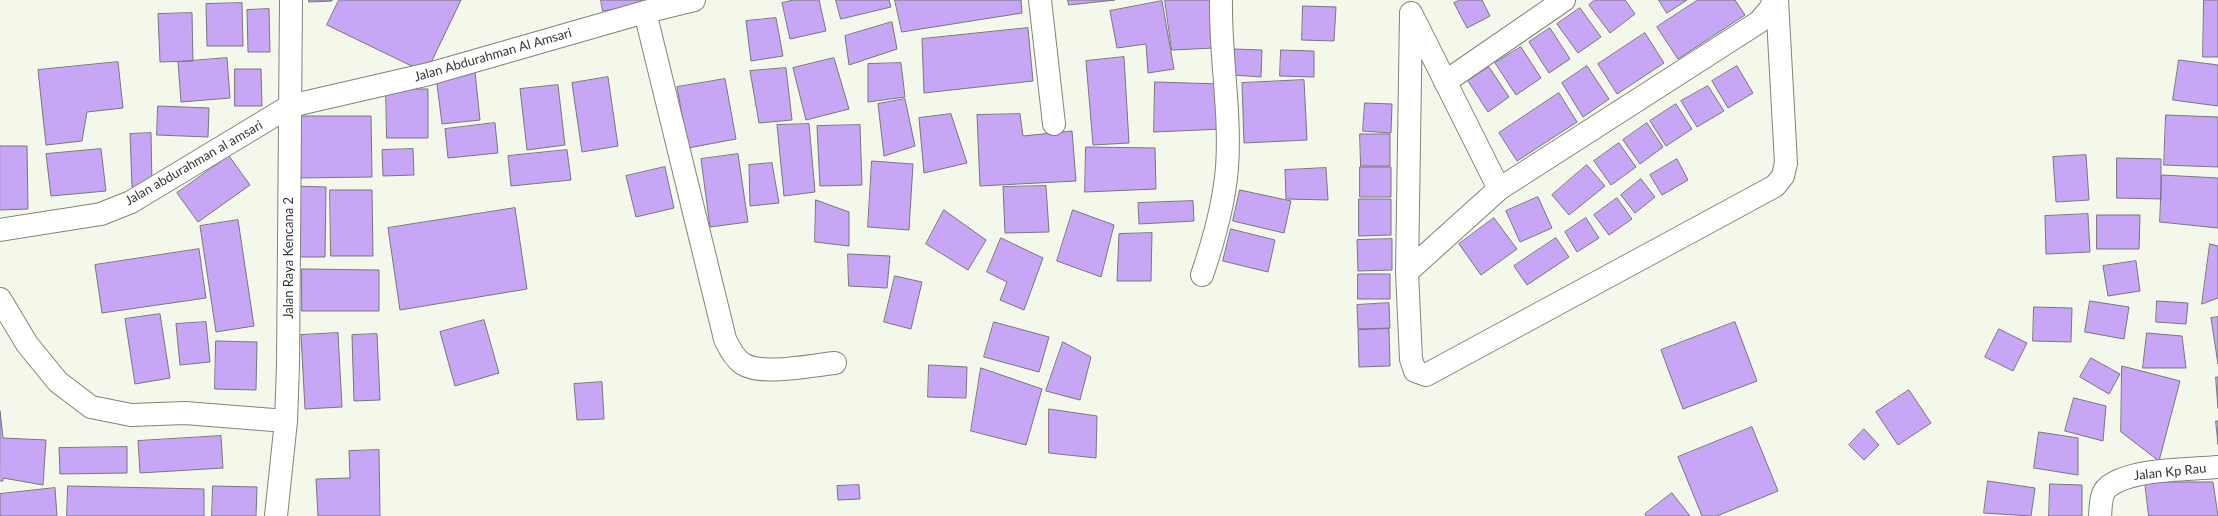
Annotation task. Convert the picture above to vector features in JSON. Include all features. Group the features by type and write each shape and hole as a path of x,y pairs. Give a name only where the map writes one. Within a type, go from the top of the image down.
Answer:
{"street":[{"name":"Jalan Raya Kencana 2","path":"276,516 286,421 288,365 291,0"},
{"name":"Jalan Abdurahman Al Amsari","path":"290,106 429,74 645,12 694,0"},
{"path":"1040,0 1054,124"},
{"path":"1202,275 1223,200 1227,167 1227,114 1221,0"},
{"path":"1445,82 1564,0"},
{"path":"1407,272 1499,189 1759,22 1770,9 1774,0"},
{"path":"1408,7 1407,272 1411,360 1415,371 1426,375 1775,186 1783,176 1786,163 1777,0"},
{"path":"1408,7 1499,189"},
{"path":"645,12 716,311 727,344 733,354 743,364 756,368 770,369 835,363"},
{"name":"Jalan abdurahman al amsari","path":"0,230 101,214 131,202 290,106"},
{"path":"0,299 27,344 54,376 91,407 131,415 185,413 286,421"},
{"name":"Jalan Kp Rau","path":"2100,516 2101,501 2107,488 2130,475 2218,467"}],"building":[{"path":"309,0 332,0 332,1 309,2"},
{"path":"339,0 461,0 426,73 327,25"},
{"path":"601,0 656,0 657,3 603,11"},
{"path":"794,0 819,0 826,31 790,39 782,3"},
{"path":"836,0 889,0 891,7 841,19"},
{"path":"895,0 1021,0 1022,13 902,32"},
{"path":"1068,0 1115,0 1069,5"},
{"path":"1165,0 1211,0 1214,48 1172,50"},
{"path":"1460,0 1482,0 1490,16 1467,28 1454,3"},
{"path":"1595,0 1625,0 1635,14 1610,33 1589,5"},
{"path":"1659,0 1687,0 1667,13"},
{"path":"1698,0 1735,0 1745,15 1678,59 1657,27"},
{"path":"2204,0 2218,0 2218,57 2203,57"},
{"path":"1162,1 1174,69 1148,73 1146,44 1117,48 1110,11"},
{"path":"242,3 243,46 207,46 206,4"},
{"path":"1303,6 1336,7 1334,41 1302,40"},
{"path":"1580,8 1601,37 1578,53 1557,24"},
{"path":"269,9 270,52 248,52 247,10"},
{"path":"192,13 193,61 160,62 158,14"},
{"path":"776,18 783,56 751,61 746,21"},
{"path":"892,22 897,49 849,65 845,36"},
{"path":"1028,28 1033,81 924,93 922,39"},
{"path":"1550,28 1570,59 1549,73 1529,42"},
{"path":"1645,33 1664,63 1617,94 1598,64"},
{"path":"1521,47 1541,78 1516,95 1495,63"},
{"path":"1234,49 1262,50 1261,77 1233,75"},
{"path":"1281,50 1314,51 1314,77 1280,76"},
{"path":"1124,57 1129,143 1093,145 1086,61"},
{"path":"227,58 230,98 181,102 178,62"},
{"path":"834,58 849,109 806,120 793,68"},
{"path":"2179,60 2218,65 2218,106 2173,100"},
{"path":"118,62 123,108 87,112 82,141 46,145 38,70"},
{"path":"901,63 905,97 868,102 868,64"},
{"path":"1587,66 1609,99 1583,117 1562,83"},
{"path":"1737,66 1753,93 1728,108 1712,81"},
{"path":"1489,67 1509,97 1488,112 1468,81"},
{"path":"786,68 792,120 759,123 750,71"},
{"path":"235,69 261,69 262,106 235,106"},
{"path":"475,72 480,120 442,124 436,76"},
{"path":"608,77 618,146 582,152 572,83"},
{"path":"725,79 736,139 688,148 677,87"},
{"path":"1304,80 1307,140 1244,143 1242,83"},
{"path":"1155,82 1221,84 1222,129 1154,132"},
{"path":"558,85 565,145 527,150 520,89"},
{"path":"1708,86 1724,111 1697,127 1681,101"},
{"path":"386,89 428,89 428,138 387,138"},
{"path":"1559,93 1577,122 1517,161 1499,133"},
{"path":"905,99 915,146 884,156 878,104"},
{"path":"1365,103 1392,104 1391,133 1363,131"},
{"path":"1676,104 1692,129 1666,146 1650,121"},
{"path":"158,106 209,108 208,137 157,135"},
{"path":"951,114 967,163 924,173 919,118"},
{"path":"1020,114 1023,136 1072,131 1076,181 980,186 977,115"},
{"path":"2166,115 2218,117 2218,167 2164,165"},
{"path":"296,116 371,116 372,177 297,178"},
{"path":"495,123 498,153 448,158 445,129"},
{"path":"1647,123 1663,147 1640,164 1623,140"},
{"path":"809,124 815,192 784,196 777,125"},
{"path":"860,125 862,185 820,186 817,126"},
{"path":"151,133 152,186 132,187 130,134"},
{"path":"1360,134 1390,134 1390,166 1361,166"},
{"path":"1619,143 1636,167 1611,185 1594,161"},
{"path":"0,146 27,146 28,209 0,210"},
{"path":"1086,147 1155,148 1156,189 1085,192"},
{"path":"101,149 106,191 51,196 46,154"},
{"path":"413,149 414,175 383,176 382,150"},
{"path":"567,150 571,180 511,186 508,156"},
{"path":"738,154 748,222 710,227 701,159"},
{"path":"2086,155 2089,200 2056,202 2053,157"},
{"path":"229,156 250,185 198,222 177,193"},
{"path":"2117,158 2161,159 2161,199 2117,198"},
{"path":"1677,159 1688,180 1662,195 1650,175"},
{"path":"872,161 913,164 909,230 868,227"},
{"path":"772,163 779,203 750,206 749,165"},
{"path":"1587,165 1605,186 1569,215 1552,195"},
{"path":"665,167 674,208 636,217 626,176"},
{"path":"1360,167 1391,167 1391,197 1360,197"},
{"path":"1326,168 1328,200 1286,199 1285,170"},
{"path":"2162,175 2218,178 2218,228 2160,222"},
{"path":"1641,179 1655,197 1635,213 1621,195"},
{"path":"293,186 326,187 325,257 292,257"},
{"path":"1046,186 1049,232 1005,233 1003,187"},
{"path":"330,190 372,190 373,256 331,256"},
{"path":"1240,190 1291,201 1284,233 1233,221"},
{"path":"1538,197 1552,228 1520,242 1506,211"},
{"path":"1617,198 1632,219 1609,235 1594,215"},
{"path":"1359,199 1391,199 1391,235 1359,236"},
{"path":"816,200 849,212 849,246 815,242"},
{"path":"1193,201 1194,221 1139,224 1138,203"},
{"path":"515,208 527,289 400,310 388,228"},
{"path":"944,210 986,240 968,270 926,244"},
{"path":"1073,210 1114,225 1101,277 1057,261"},
{"path":"2088,214 2090,252 2046,254 2045,216"},
{"path":"2097,215 2140,215 2139,249 2097,249"},
{"path":"1494,218 1517,249 1481,275 1459,244"},
{"path":"1586,218 1599,238 1577,252 1565,232"},
{"path":"238,220 254,326 216,332 200,226"},
{"path":"1231,229 1275,240 1268,272 1223,261"},
{"path":"1152,233 1151,281 1117,281 1119,234"},
{"path":"1001,238 1043,258 1024,310 1000,300 1007,282 987,272"},
{"path":"1556,238 1569,257 1527,285 1514,266"},
{"path":"1392,239 1392,270 1358,271 1357,240"},
{"path":"2210,244 2218,246 2218,298 2202,304"},
{"path":"199,249 206,298 102,313 95,265"},
{"path":"848,254 890,256 887,288 849,286"},
{"path":"2136,261 2140,291 2108,296 2103,266"},
{"path":"302,269 379,270 379,311 302,311"},
{"path":"1358,274 1390,274 1390,299 1358,299"},
{"path":"895,276 922,282 911,329 884,322"},
{"path":"2090,301 2129,307 2124,339 2085,332"},
{"path":"2157,301 2188,303 2186,324 2156,322"},
{"path":"1389,303 1390,328 1358,329 1357,305"},
{"path":"2034,307 2072,308 2071,342 2033,341"},
{"path":"160,314 170,378 135,384 125,319"},
{"path":"2218,317 2218,364 2211,318"},
{"path":"484,320 499,373 455,386 440,332"},
{"path":"206,322 210,362 180,365 176,324"},
{"path":"994,322 1049,337 1039,372 984,357"},
{"path":"1735,322 1757,381 1683,409 1661,350"},
{"path":"1389,329 1390,366 1359,367 1358,330"},
{"path":"1999,329 2027,343 2013,371 1985,357"},
{"path":"338,333 342,407 305,409 301,335"},
{"path":"2147,333 2182,336 2186,368 2143,368"},
{"path":"377,334 380,400 354,401 352,335"},
{"path":"216,341 257,342 256,390 215,389"},
{"path":"1063,342 1091,357 1080,400 1046,391"},
{"path":"2091,358 2120,374 2109,394 2080,377"},
{"path":"929,365 967,367 966,398 928,397"},
{"path":"2122,366 2180,381 2159,461 2121,432"},
{"path":"981,368 1042,389 1026,445 971,431"},
{"path":"2216,377 2218,377 2218,408"},
{"path":"602,382 604,419 577,420 574,384"},
{"path":"1909,390 1931,423 1898,445 1876,412"},
{"path":"2074,398 2106,406 2103,441 2065,431"},
{"path":"1049,409 1097,416 1096,458 1049,453"},
{"path":"0,411 3,438 46,440 43,485 3,478 3,481 0,481"},
{"path":"2216,421 2218,421 2218,444"},
{"path":"1752,427 1778,491 1717,516 1702,516 1678,457"},
{"path":"1864,429 1879,445 1864,460 1849,445"},
{"path":"2039,432 2078,438 2078,475 2034,468"},
{"path":"221,436 223,468 140,473 138,441"},
{"path":"127,447 127,473 60,474 59,448"},
{"path":"379,450 380,516 318,516 316,479 350,478 349,451"},
{"path":"1988,481 2035,488 2031,516 1984,513"},
{"path":"2145,482 2213,482 2218,516 2149,516"},
{"path":"2050,484 2082,485 2082,516 2049,516"},
{"path":"859,485 860,499 838,500 837,486"},
{"path":"68,486 204,489 204,516 67,516"},
{"path":"213,486 257,487 256,516 212,516"},
{"path":"55,488 57,516 0,516 0,494"},
{"path":"1672,493 1690,516 1646,516 1645,514"}]}
